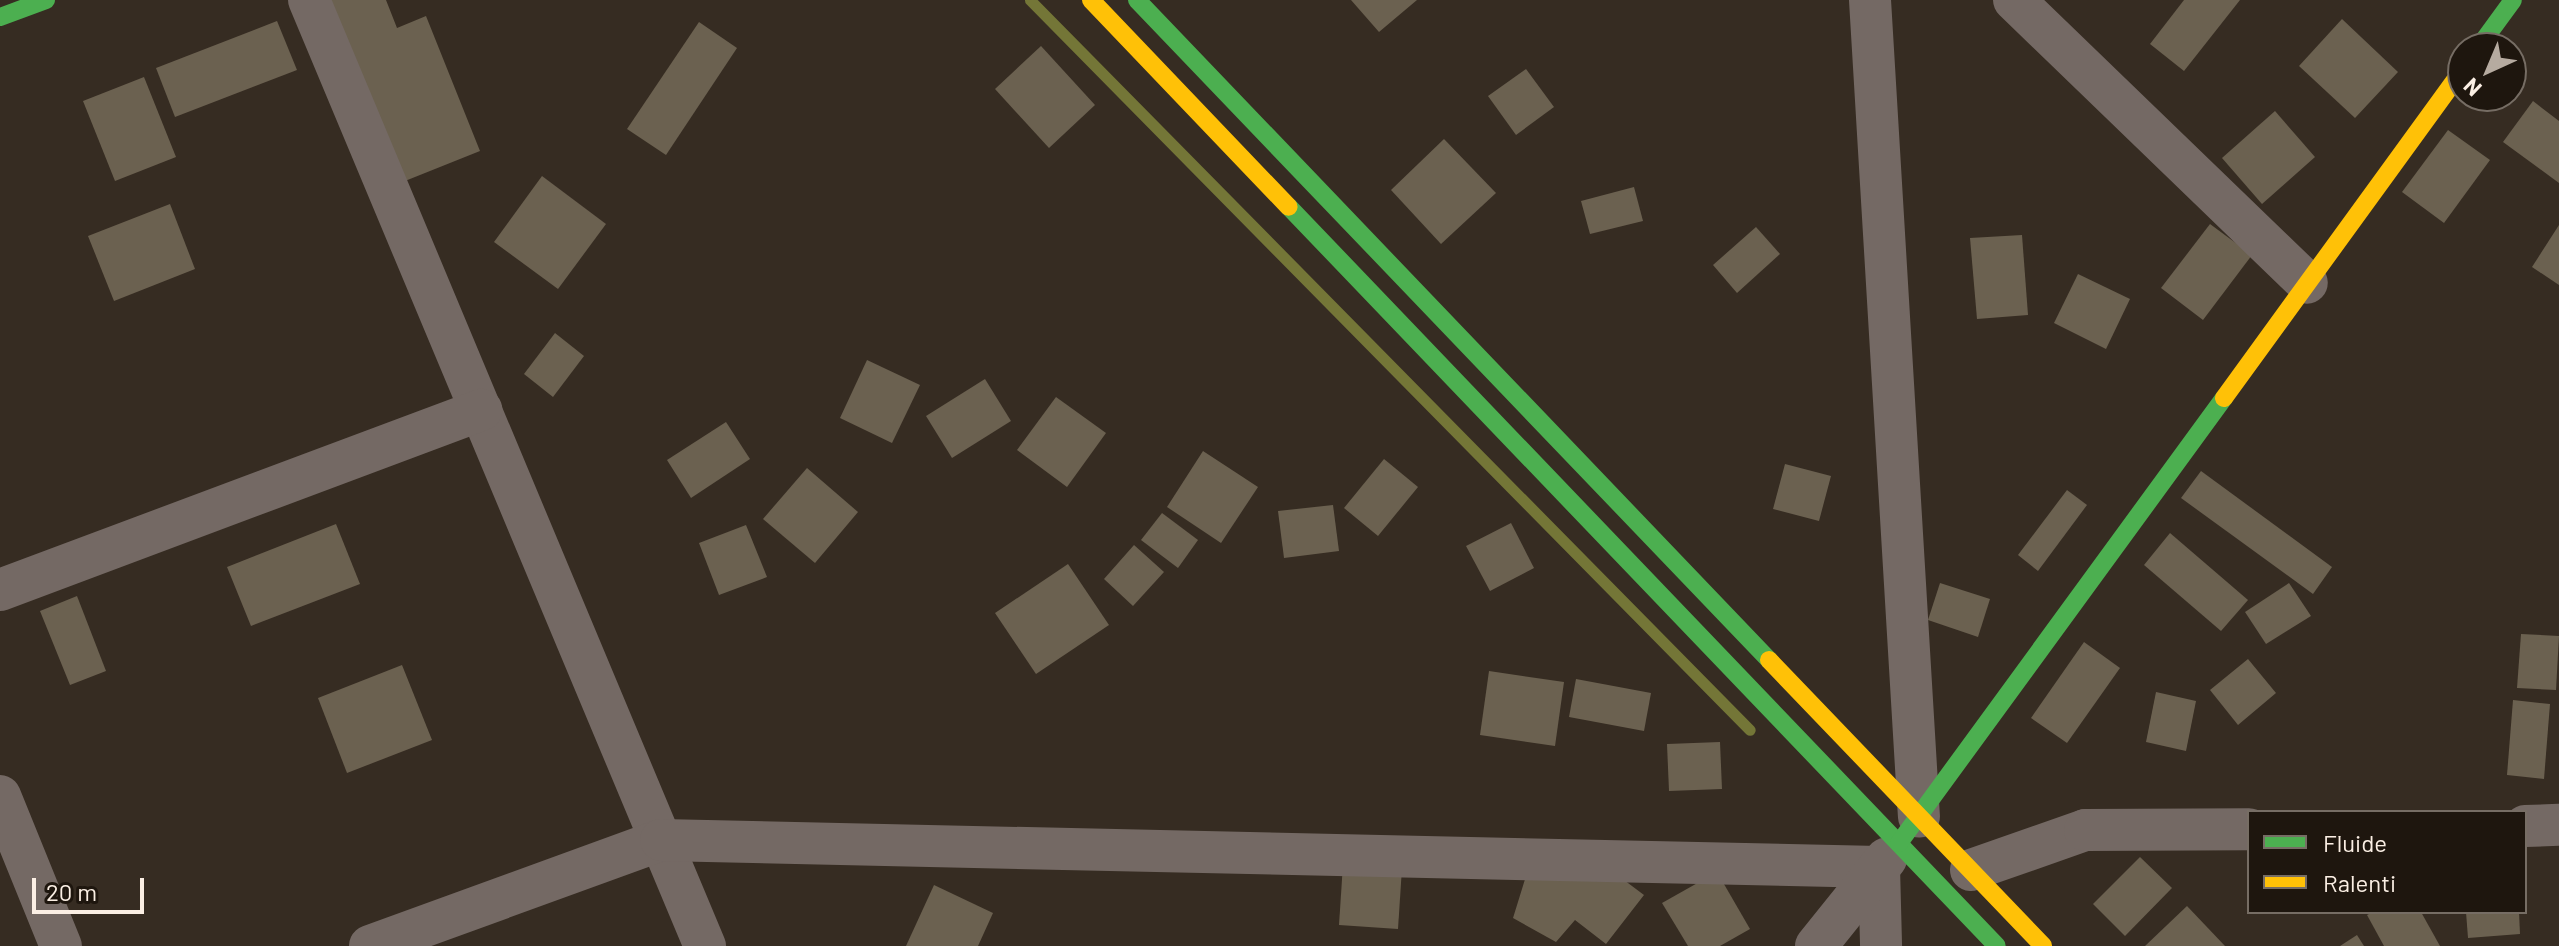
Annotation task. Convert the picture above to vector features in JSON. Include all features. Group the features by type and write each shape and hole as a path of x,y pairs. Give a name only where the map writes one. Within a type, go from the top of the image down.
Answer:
{"main road":[{"path":"0,17 46,0"},
{"path":"1091,0 1997,946"},
{"path":"1137,0 1899,842 1971,870 2043,946"},
{"path":"2490,32 2513,0"},
{"path":"1899,842 2447,91"}],"street":[{"path":"309,0 705,946"},
{"path":"1870,0 1899,842 1881,946"},
{"path":"2014,0 2307,283"},
{"path":"0,590 481,410"},
{"path":"0,796 61,946"},
{"path":"2527,826 2559,825"},
{"path":"1971,870 2085,830 2247,829"},
{"path":"370,946 661,840 1899,842"},
{"path":"1816,946 1899,842"}],"building":[{"path":"322,0 386,0 397,28 426,16 480,151 395,185"},
{"path":"1351,0 1417,0 1379,32"},
{"path":"2184,0 2240,0 2184,71 2150,44"},
{"path":"2342,19 2398,72 2355,118 2299,66"},
{"path":"277,21 297,70 175,117 156,68"},
{"path":"699,22 737,48 666,155 627,129"},
{"path":"1041,46 1095,105 1049,148 995,89"},
{"path":"1526,69 1554,107 1516,135 1488,96"},
{"path":"144,77 176,157 115,181 83,101"},
{"path":"2533,101 2559,121 2559,183 2503,142"},
{"path":"2275,111 2315,157 2262,204 2222,158"},
{"path":"2448,130 2490,160 2444,223 2402,192"},
{"path":"1444,139 1496,193 1441,244 1391,190"},
{"path":"542,176 606,224 558,289 494,242"},
{"path":"1634,187 1643,221 1590,234 1581,201"},
{"path":"170,204 195,269 114,301 88,236"},
{"path":"2210,224 2252,255 2203,320 2161,288"},
{"path":"2559,225 2559,285 2532,267"},
{"path":"1756,227 1780,254 1737,293 1713,265"},
{"path":"2022,235 2028,315 1977,319 1970,238"},
{"path":"2078,274 2130,299 2106,349 2054,323"},
{"path":"555,333 584,356 553,397 524,374"},
{"path":"867,360 920,385 892,443 840,418"},
{"path":"985,379 1011,421 952,458 926,416"},
{"path":"1056,397 1106,433 1067,487 1017,450"},
{"path":"726,422 750,459 691,498 667,460"},
{"path":"1203,451 1258,487 1221,543 1167,507"},
{"path":"1384,459 1418,487 1378,536 1344,508"},
{"path":"1785,464 1831,476 1819,521 1773,509"},
{"path":"807,468 858,512 815,563 763,519"},
{"path":"2201,471 2332,567 2313,594 2181,498"},
{"path":"2067,490 2087,505 2038,571 2018,555"},
{"path":"1333,505 1339,551 1284,558 1278,511"},
{"path":"1162,513 1198,540 1178,568 1141,540"},
{"path":"1511,523 1534,568 1490,591 1466,546"},
{"path":"336,524 360,584 251,626 227,567"},
{"path":"746,525 767,577 719,595 699,543"},
{"path":"2170,533 2248,600 2221,631 2144,565"},
{"path":"1134,545 1164,572 1133,606 1104,579"},
{"path":"1068,564 1109,625 1036,674 995,613"},
{"path":"1940,583 1990,599 1978,637 1928,620"},
{"path":"2289,583 2311,616 2266,644 2245,612"},
{"path":"77,596 106,671 70,685 40,611"},
{"path":"2521,634 2559,636 2556,690 2517,688"},
{"path":"2084,642 2120,668 2067,743 2031,718"},
{"path":"2248,659 2276,693 2238,725 2210,690"},
{"path":"402,665 432,740 347,773 318,698"},
{"path":"1489,671 1564,682 1555,746 1480,735"},
{"path":"1576,679 1651,693 1644,731 1569,717"},
{"path":"2156,692 2196,701 2186,751 2146,742"},
{"path":"2513,700 2550,704 2544,779 2507,775"},
{"path":"1720,742 1722,789 1669,791 1667,744"},
{"path":"2140,857 2172,888 2125,936 2093,904"},
{"path":"1531,860 1612,871 1644,895 1606,944 1575,920 1556,942 1513,918"},
{"path":"1343,864 1402,868 1398,929 1339,925"},
{"path":"1717,872 1750,929 1720,946 1688,946 1662,903"},
{"path":"934,885 993,913 978,946 906,946"},
{"path":"2187,906 2225,946 2145,946"},
{"path":"2422,914 2440,946 2384,946 2367,915"},
{"path":"2466,914 2519,914 2520,934 2468,938"},
{"path":"2357,935 2364,946 2340,946"}],"waterway":[{"path":"1030,0 1750,730"}],"traffic: fast":[{"path":"0,17 46,0"},
{"path":"1137,0 1769,660"},
{"path":"2490,32 2513,0"},
{"path":"1289,207 1997,946"},
{"path":"1899,843 2224,398"}],"traffic: slow":[{"path":"1091,0 1289,207"},
{"path":"2224,398 2447,91"},
{"path":"1769,660 2043,946"}]}
